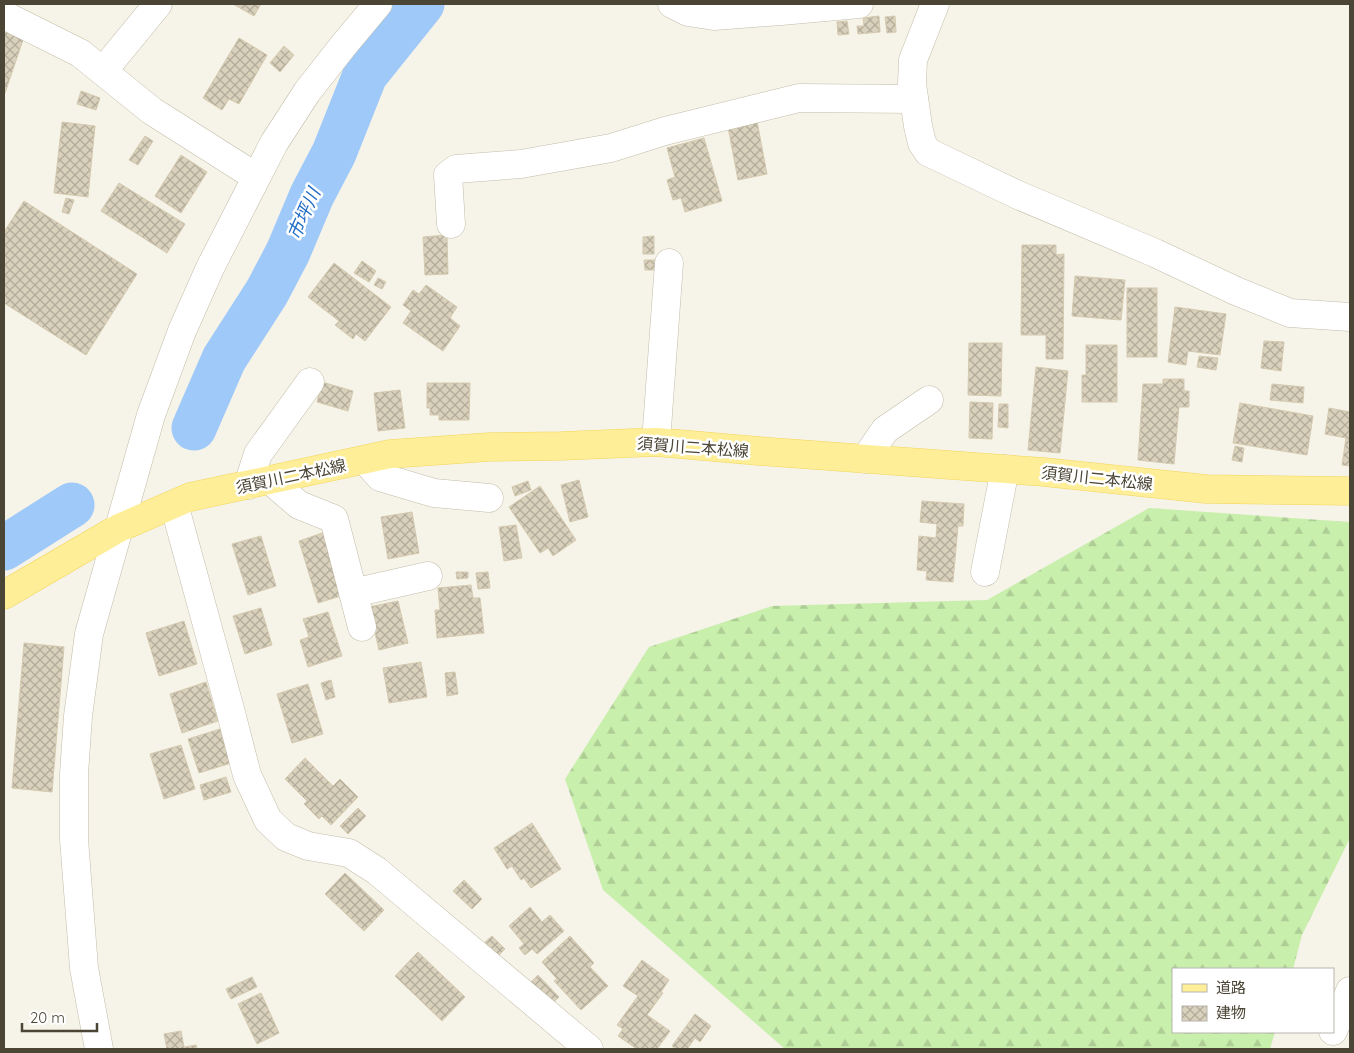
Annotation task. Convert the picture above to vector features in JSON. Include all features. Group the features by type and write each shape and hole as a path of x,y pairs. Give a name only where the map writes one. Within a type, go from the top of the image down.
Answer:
{"main road":[{"name":"須賀川二本松線","path":"4,595 119,528 190,498 390,454 489,448 656,442 1044,472 1206,489 1350,491"}],"street":[{"path":"103,71 158,4"},
{"path":"99,1049 84,968 74,839 74,774 78,716 89,634 151,415 182,331 210,268 274,143 307,92 378,4"},
{"path":"672,4 688,12 714,16 859,4"},
{"path":"935,4 913,60 912,84 918,126 922,143 928,152 1018,195 1290,313 1350,317"},
{"path":"4,15 80,52 152,111 256,176"},
{"path":"451,224 448,175 456,169 521,164 611,148 665,131 799,98 914,99"},
{"path":"656,442 669,263"},
{"path":"310,382 258,454 259,483 299,505 334,519 362,627"},
{"path":"865,459 886,430 929,400"},
{"path":"365,460 380,478 434,493 489,498"},
{"path":"985,572 1005,469"},
{"path":"174,504 247,775 268,820 286,838 308,846 349,853 377,870 589,1049"},
{"path":"353,593 428,576"},
{"path":"1334,1029 1350,991"},
{"path":"1325,1049 1332,1033"}],"green space":[{"path":"1149,508 1350,522 1350,838 1302,935 1293,968 1172,968 1172,1033 1275,1033 1270,1049 785,1049 603,890 565,779 649,647 772,606 987,600"}],"building":[{"path":"233,4 261,4 254,16"},
{"path":"879,16 880,32 858,34 857,26 864,26 863,18"},
{"path":"895,16 896,32 887,33 885,17"},
{"path":"847,21 849,34 838,35 837,22"},
{"path":"4,30 24,37 5,93 4,93"},
{"path":"239,38 267,55 239,104 229,99 222,110 203,98"},
{"path":"284,46 294,55 280,72 270,63"},
{"path":"81,91 100,98 96,110 77,104"},
{"path":"757,121 767,174 738,180 728,127"},
{"path":"62,122 95,126 88,197 54,193"},
{"path":"145,136 153,141 138,165 129,160"},
{"path":"704,138 722,201 685,212 681,198 673,200 667,180 675,177 667,148"},
{"path":"181,155 207,172 181,213 155,196"},
{"path":"119,183 185,224 167,253 101,211"},
{"path":"66,198 74,200 69,214 62,212"},
{"path":"24,201 137,274 86,355 4,303 4,232"},
{"path":"447,235 448,274 425,275 423,237"},
{"path":"654,236 654,254 643,254 643,237"},
{"path":"1022,245 1056,245 1056,255 1064,254 1063,359 1046,359 1046,335 1021,335"},
{"path":"644,260 656,260 656,270 645,270"},
{"path":"362,261 376,271 369,282 354,273"},
{"path":"334,263 391,307 365,341 356,334 353,339 335,325 339,321 308,297"},
{"path":"1075,276 1125,280 1121,320 1072,316"},
{"path":"378,278 386,282 382,289 374,285"},
{"path":"426,285 457,307 450,318 460,326 443,351 403,323 411,311 403,305 413,290 419,294"},
{"path":"1127,288 1157,288 1157,357 1127,357"},
{"path":"1175,307 1226,314 1220,355 1188,351 1186,365 1168,362"},
{"path":"1264,341 1284,342 1281,371 1261,368"},
{"path":"969,343 1002,343 1001,396 968,395"},
{"path":"1086,345 1117,345 1117,402 1082,402 1082,375 1086,375"},
{"path":"1199,356 1218,358 1216,370 1197,367"},
{"path":"1036,367 1068,371 1060,453 1028,450"},
{"path":"1163,379 1184,379 1184,391 1189,391 1189,407 1179,407 1174,464 1138,460 1143,384 1163,384"},
{"path":"322,382 353,391 348,411 317,402"},
{"path":"427,383 470,383 469,420 439,420 439,415 430,415 430,408 427,408"},
{"path":"1272,384 1304,387 1303,403 1270,400"},
{"path":"400,390 405,428 378,431 374,393"},
{"path":"970,402 993,403 992,439 969,438"},
{"path":"1240,403 1313,416 1307,455 1233,443"},
{"path":"999,404 1008,404 1008,428 998,427"},
{"path":"1329,408 1350,412 1350,466 1342,465 1346,438 1325,434"},
{"path":"1235,446 1244,448 1242,462 1232,460"},
{"path":"579,480 588,517 570,522 561,485"},
{"path":"528,481 531,490 515,496 512,487"},
{"path":"540,486 576,540 553,556 548,548 540,553 509,507"},
{"path":"922,501 964,504 963,526 958,526 953,582 926,580 927,571 917,570 919,536 936,538 937,524 920,522"},
{"path":"412,512 419,553 388,559 381,517"},
{"path":"516,525 522,558 504,561 499,527"},
{"path":"325,532 344,595 318,603 299,541"},
{"path":"261,536 276,586 248,595 232,544"},
{"path":"456,572 468,572 468,578 457,579"},
{"path":"488,572 490,588 478,589 476,573"},
{"path":"471,585 473,598 480,598 484,633 437,638 435,610 440,610 438,588"},
{"path":"398,601 408,643 379,650 369,607"},
{"path":"261,608 272,645 245,654 233,616"},
{"path":"328,612 342,656 308,667 300,640 309,637 303,619"},
{"path":"184,621 197,664 159,676 146,633"},
{"path":"24,643 64,647 52,792 12,788"},
{"path":"421,662 427,697 389,703 383,668"},
{"path":"455,672 458,694 447,696 445,673"},
{"path":"331,680 335,697 326,700 321,683"},
{"path":"206,682 218,721 182,733 170,694"},
{"path":"308,684 323,734 292,743 277,694"},
{"path":"220,729 231,763 199,773 188,739"},
{"path":"181,745 195,789 164,799 150,754"},
{"path":"305,758 333,786 340,779 358,797 331,825 322,816 319,819 304,804 307,801 285,779"},
{"path":"226,777 231,792 204,800 200,785"},
{"path":"358,808 366,816 348,834 340,826"},
{"path":"532,823 561,869 531,888 524,878 521,880 512,866 507,869 494,848"},
{"path":"345,873 384,910 364,931 325,894"},
{"path":"464,880 482,899 472,909 453,891"},
{"path":"530,907 542,922 550,915 564,931 537,954 532,949 525,955 519,948 524,944 509,926"},
{"path":"492,936 505,949 499,955 485,942"},
{"path":"570,936 594,963 590,967 608,986 581,1010 554,981 557,979 542,962"},
{"path":"418,952 465,997 442,1021 395,976"},
{"path":"642,960 669,980 661,992 663,993 647,1015 670,1031 657,1049 637,1049 618,1036 623,1029 617,1025 638,996 623,986"},
{"path":"538,975 559,997 551,1005 531,982"},
{"path":"252,977 257,987 231,999 226,989"},
{"path":"261,993 279,1033 257,1044 238,1004"},
{"path":"695,1014 711,1026 700,1042 695,1038 689,1049 676,1049 672,1046"},
{"path":"181,1031 184,1047 196,1045 197,1049 167,1049 164,1034"}],"waterway":[{"name":"市坪川","path":"194,428 224,359 267,292 288,252 312,195 334,153 365,75 422,4"},
{"name":"市坪川","path":"4,548 72,505"}]}
